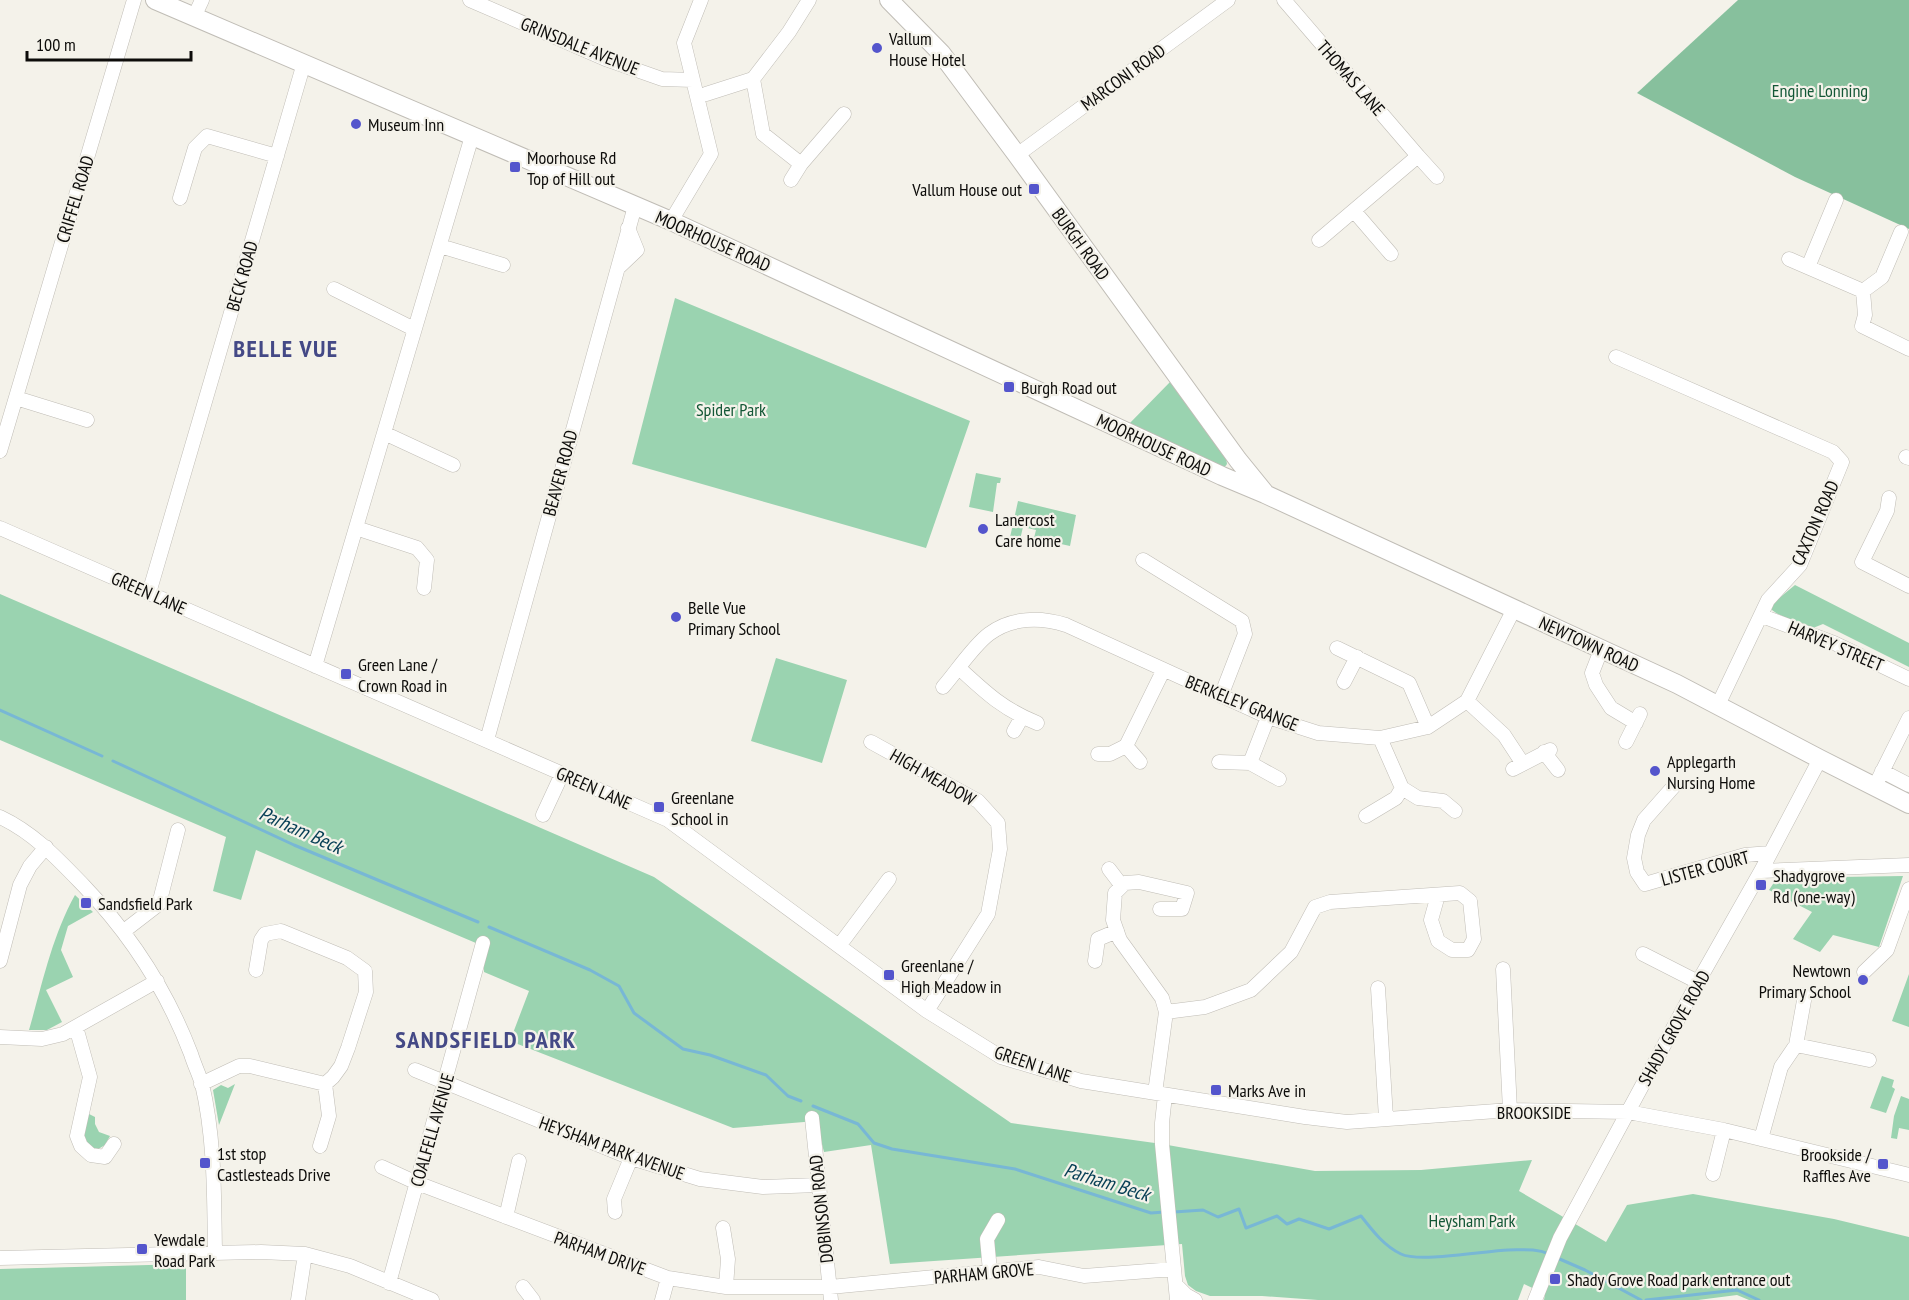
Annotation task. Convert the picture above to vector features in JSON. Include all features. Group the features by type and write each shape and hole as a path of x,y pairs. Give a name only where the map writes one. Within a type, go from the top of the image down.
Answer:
{"main road":[{"name":"MOORHOUSE ROAD","path":"155,0 671,221 1265,494"},
{"name":"BURGH ROAD","path":"889,0 941,53 1265,494"},
{"path":"1222,476 1238,460"},
{"name":"NEWTOWN ROAD","path":"1265,494 1677,684 1820,759 1878,779 1909,804"}],"street":[{"name":"CRIFFEL ROAD","path":"0,451 135,0"},
{"path":"194,17 202,0"},
{"name":"GRINSDALE AVENUE","path":"470,0 608,60 662,79 693,80"},
{"path":"671,221 711,154 684,43 701,0"},
{"path":"706,94 753,79 789,32 809,0"},
{"name":"MARCONI ROAD","path":"1017,155 1228,0"},
{"name":"THOMAS LANE","path":"1284,0 1437,177"},
{"name":"BECK ROAD","path":"149,593 304,63"},
{"path":"753,79 763,134 801,164"},
{"path":"790,180 844,114"},
{"path":"315,666 472,135"},
{"path":"180,198 195,148 207,136 277,156"},
{"path":"1319,240 1418,156"},
{"path":"1808,267 1836,200"},
{"name":"BEAVER ROAD","path":"487,740 617,270 637,250 628,228 634,206"},
{"path":"1354,211 1391,254"},
{"path":"1863,291 1882,278 1901,232"},
{"path":"440,246 503,265"},
{"path":"1789,259 1863,291"},
{"path":"334,289 414,329"},
{"path":"1863,291 1865,315 1862,326 1909,349"},
{"name":"CAXTON ROAD","path":"1616,357 1833,452 1842,462 1800,565 1768,600 1718,705"},
{"path":"16,398 87,420"},
{"path":"384,433 453,465"},
{"path":"1889,498 1887,511 1862,562 1909,586"},
{"name":"GREEN LANE","path":"0,528 668,820 927,1011 1001,1057 1081,1081 1160,1094"},
{"path":"356,528 417,548 427,560 424,588"},
{"path":"1143,560 1242,621 1245,634 1221,696"},
{"name":"BERKELEY GRANGE","path":"943,687 990,633 1005,626 1033,619 1066,625 1268,717 1318,733 1380,738 1428,727 1467,701 1514,609"},
{"name":"HARVEY STREET","path":"1762,615 1834,643 1909,679"},
{"path":"1337,648 1409,683 1428,727"},
{"path":"1601,650 1592,673 1596,685 1611,708 1638,718 1626,742"},
{"path":"1344,682 1357,657"},
{"path":"959,668 991,699 1037,723"},
{"path":"1098,754 1110,754 1126,746 1163,671"},
{"path":"1467,701 1504,735 1518,766 1547,751 1558,770"},
{"path":"1014,731 1022,717"},
{"path":"1250,763 1268,717"},
{"path":"1909,718 1878,779 1909,785"},
{"path":"1380,738 1402,788 1418,798 1443,801 1455,811"},
{"name":"HIGH MEADOW","path":"871,742 978,801 998,823 1000,849 988,914 927,1011"},
{"path":"1126,746 1140,762"},
{"name":"SHADY GROVE ROAD","path":"1535,1300 1560,1238 1820,759"},
{"path":"1219,762 1250,763 1279,779"},
{"path":"543,815 562,774"},
{"name":"LISTER COURT","path":"1674,786 1644,820 1638,835 1634,858 1637,872 1645,884 1745,855 1770,853"},
{"path":"1366,816 1396,798 1402,788"},
{"path":"0,817 15,824 46,847 108,912 124,931 157,981 182,1031 201,1084 213,1152 215,1252"},
{"path":"124,931 159,904 178,830"},
{"path":"0,961 2,946 21,885 30,866 46,847"},
{"path":"1761,871 1909,865"},
{"path":"1109,869 1122,886"},
{"path":"839,945 889,879"},
{"path":"1160,909 1182,909 1187,893 1139,882 1125,883 1115,893 1113,920 1120,940 1162,998 1166,1012 1160,1094 1162,1144 1177,1300"},
{"path":"1864,972 1887,950 1909,889"},
{"path":"1166,1012 1205,1007 1251,990 1291,952 1315,908 1330,902 1438,895"},
{"path":"256,970 261,940 265,934 281,931 347,958 365,971 366,992 348,1048 341,1066 325,1084"},
{"path":"1095,961 1098,939 1117,931"},
{"name":"COALFELL AVENUE","path":"389,1283 483,943"},
{"path":"1643,954 1698,982"},
{"path":"1503,969 1510,1110"},
{"path":"0,1037 42,1039 63,1034 157,981"},
{"path":"1378,988 1386,1118"},
{"path":"1761,1139 1781,1067 1796,1045 1805,995"},
{"path":"76,1028 90,1077 77,1136 81,1146 91,1155 105,1157 114,1144"},
{"path":"1796,1045 1823,1057 1869,1060"},
{"path":"201,1084 239,1066 250,1066 325,1084"},
{"name":"HEYSHAM PARK AVENUE","path":"415,1070 631,1158 700,1179 763,1187 818,1185"},
{"path":"320,1146 329,1116 325,1084"},
{"name":"BROOKSIDE","path":"1160,1094 1347,1122 1510,1110 1628,1112 1724,1130 1909,1175"},
{"name":"DOBINSON ROAD","path":"812,1118 830,1293"},
{"path":"1713,1174 1724,1130"},
{"path":"615,1212 614,1199 631,1158"},
{"path":"506,1217 519,1161"},
{"name":"PARHAM DRIVE","path":"382,1167 417,1183 668,1278 726,1287 830,1293"},
{"path":"990,1271 987,1239 998,1220"},
{"path":"723,1228 728,1259 726,1287"},
{"path":"0,1258 215,1252 305,1254 350,1266 432,1300"},
{"path":"298,1300 305,1254"},
{"name":"PARHAM GROVE","path":"830,1293 990,1271 1039,1267 1084,1276 1174,1269"},
{"path":"662,1300 668,1278"},
{"path":"1176,1285 1195,1300"},
{"path":"523,1287 533,1300"}],"green space":[{"name":"Engine Lonning","path":"1738,0 1909,0 1909,229 1795,177 1637,93"},
{"name":"Spider Park","path":"675,298 970,421 926,548 632,464"},
{"path":"1170,382 1226,458 1227,464 1224,468 1129,424"},
{"path":"976,473 1001,478 1000,483 997,483 993,512 969,507"},
{"path":"1018,501 1076,515 1070,546 1034,538 1036,530 1023,527 1019,544 1009,542"},
{"path":"1795,585 1909,643 1909,667 1823,624 1813,628 1772,610 1772,604"},
{"name":"Heysham Park","path":"0,594 654,877 1011,1123 1162,1144 1315,1171 1421,1170 1532,1160 1519,1191 1606,1242 1627,1205 1693,1194 1834,1219 1909,1237 1909,1300 1749,1300 1737,1295 1698,1300 1544,1300 1545,1294 1524,1284 1518,1300 1318,1300 1262,1296 1210,1296 1188,1285 1182,1244 890,1264 871,1145 824,1152 816,1121 733,1128 510,1041 529,991 484,972 483,946 256,850 241,900 213,891 226,837 0,740"},
{"path":"776,658 847,680 822,763 751,741"},
{"path":"1903,876 1879,947 1833,935 1820,952 1793,939 1812,912 1769,890 1777,878"},
{"path":"75,895 93,912 68,926 61,950 73,977 46,990 62,1022 47,1030 29,1030 54,944"},
{"path":"1909,974 1909,1027 1892,1021"},
{"path":"1882,1076 1894,1080 1892,1087 1895,1089 1886,1113 1870,1108"},
{"path":"235,1084 219,1125 213,1090 221,1085 228,1088"},
{"path":"1901,1096 1909,1099 1909,1130 1899,1128 1897,1139 1891,1138 1894,1116"},
{"path":"87,1113 95,1117 95,1124 99,1132 110,1136 105,1145 95,1151 82,1137"},
{"path":"186,1264 186,1300 0,1300 0,1269"}],"waterway":[{"name":"Parham Beck","path":"0,710 102,756"},
{"name":"Parham Beck","path":"113,761 294,845 478,922"},
{"name":"Parham Beck","path":"489,927 590,970 619,986 634,1013 683,1049 710,1055 766,1075 788,1096 801,1101"},
{"name":"Parham Beck","path":"813,1106 858,1124 874,1143 892,1149 1015,1169 1151,1213 1164,1212"},
{"name":"Parham Beck","path":"1174,1212 1203,1210 1218,1217 1239,1209 1246,1228 1277,1216 1287,1224 1299,1219 1329,1229 1361,1216 1389,1247 1410,1256 1436,1257 1524,1250 1549,1254"},
{"name":"Parham Beck","path":"1555,1257 1641,1300"},
{"name":"Parham Beck","path":"1646,1300 1737,1290 1759,1300"}],"place":[{"name":"Vallum House Hotel","path":"877,48"},
{"name":"Museum Inn","path":"356,124"},
{"name":"Moorhouse Rd Top of Hill out","path":"515,167"},
{"name":"Vallum House out","path":"1034,189"},
{"name":"Burgh Road out","path":"1009,387"},
{"name":"Lanercost Care home","path":"983,529"},
{"name":"Belle Vue Primary School","path":"676,617"},
{"name":"Green Lane / Crown Road in","path":"346,674"},
{"name":"Applegarth Nursing Home","path":"1655,771"},
{"name":"Greenlane School in","path":"659,807"},
{"name":"Shadygrove Rd (one-way)","path":"1761,885"},
{"name":"Sandsfield Park","path":"86,903"},
{"name":"Greenlane / High Meadow in","path":"889,975"},
{"name":"Newtown Primary School","path":"1863,980"},
{"name":"Marks Ave in","path":"1216,1090"},
{"name":"1st stop Castlesteads Drive","path":"205,1163"},
{"name":"Brookside / Raffles Ave","path":"1883,1164"},
{"name":"Yewdale Road Park","path":"142,1249"},
{"name":"Shady Grove Road park entrance out","path":"1555,1279"}],"district":[{"name":"BELLE VUE","path":"286,348"},
{"name":"SANDSFIELD PARK","path":"486,1039"}]}
